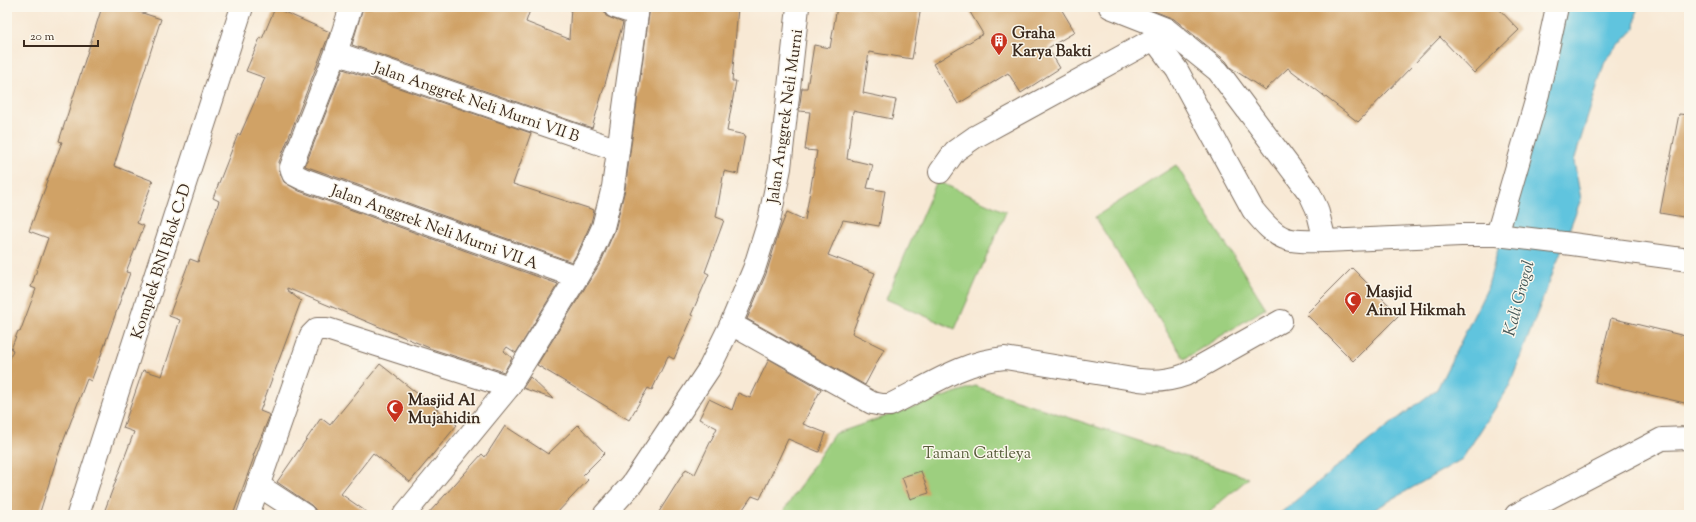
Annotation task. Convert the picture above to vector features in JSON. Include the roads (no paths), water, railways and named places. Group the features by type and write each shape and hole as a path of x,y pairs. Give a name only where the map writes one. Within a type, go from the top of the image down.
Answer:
{"street":[{"name":"Komplek BNI Blok C-D","path":"78,515 242,7"},
{"path":"336,53 351,7"},
{"path":"404,515 509,387 590,256 603,227 613,187 637,11 615,7"},
{"name":"Jalan Anggrek Neli Murni","path":"604,515 632,484 709,369 731,324 754,269 769,221 780,168 798,7"},
{"path":"1110,7 1160,34 1218,72 1310,194 1317,209 1325,241"},
{"path":"1499,235 1538,94 1557,7"},
{"path":"940,172 955,151 975,137 1160,34"},
{"path":"1160,34 1177,70 1253,210 1265,225 1278,236 1294,242 1461,235 1499,235 1689,260"},
{"name":"Jalan Anggrek Neli Murni VII B","path":"336,53 618,150"},
{"name":"Jalan Anggrek Neli Murni VII A","path":"336,53 291,167 293,174 303,179 577,278"},
{"path":"731,324 872,403 890,405 975,363 991,359 1005,358 1156,382 1171,380 1185,375 1281,321"},
{"path":"248,515 312,334 317,329 327,329 509,387"},
{"path":"1516,515 1662,439 1689,438"},
{"path":"258,486 304,515"}],"water":[{"name":"Kali Grogol","path":"1565,7 1637,7 1635,28 1605,61 1574,161 1581,199 1509,387 1462,459 1365,515 1278,515 1371,439 1437,389 1487,289"}],"place":[{"name":"Graha Karya Bakti","path":"999,56"},
{"name":"Masjid Ainul Hikmah","path":"1353,315"},
{"name":"Masjid Al Mujahidin","path":"395,423"}],"park label":[{"name":"Taman Cattleya","path":"977,452"}]}
